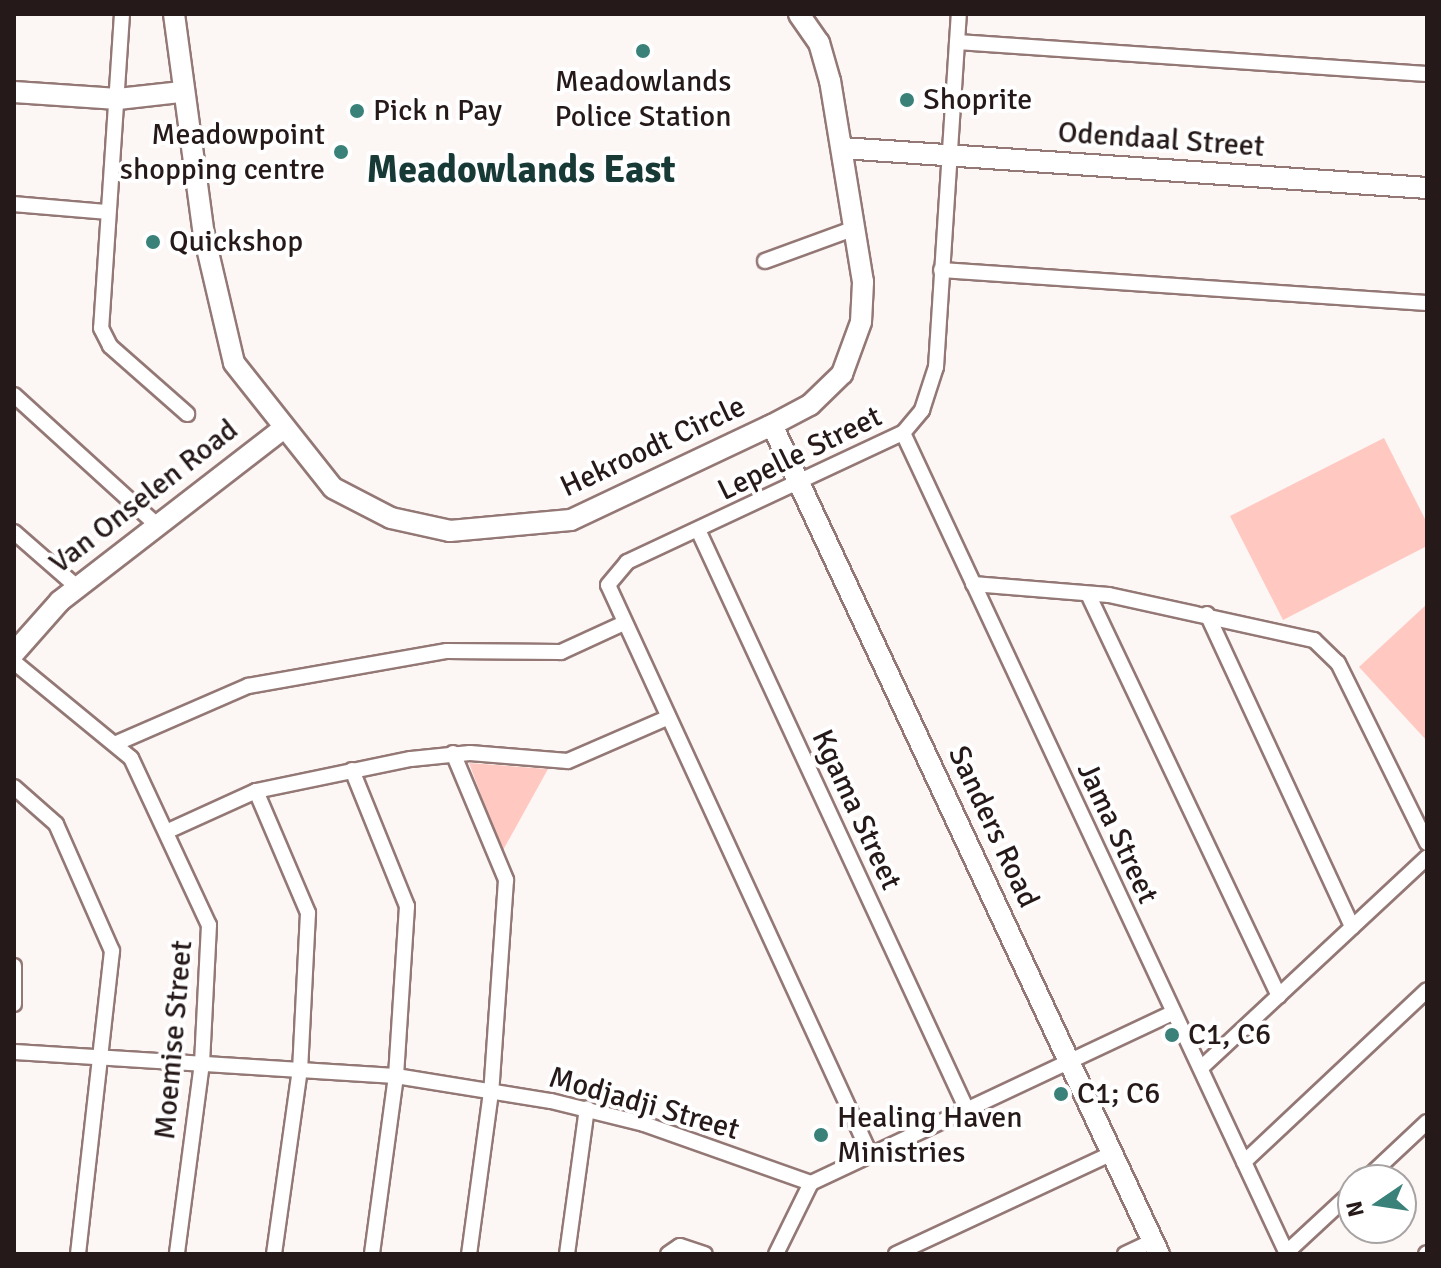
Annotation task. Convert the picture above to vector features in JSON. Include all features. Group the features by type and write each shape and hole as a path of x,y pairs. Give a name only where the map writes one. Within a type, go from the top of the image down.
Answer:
{"street":[{"path":"122,14 108,212 104,336 187,414"},
{"name":"Hekroodt Circle","path":"174,14 180,92 225,343 284,428 344,497 417,528 450,531 571,520 772,425 820,397 850,359 864,300 855,228 822,51 799,14"},
{"name":"Lepelle Street","path":"624,623 610,595 618,569 903,433 930,392 959,14"},
{"path":"957,42 1427,74"},
{"path":"14,92 118,99 180,92"},
{"name":"Odendaal Street","path":"842,148 1427,188"},
{"path":"14,204 108,212"},
{"path":"765,261 855,228"},
{"path":"941,270 1427,303"},
{"path":"14,395 156,524"},
{"name":"Sanders Road","path":"772,425 1156,1247"},
{"name":"Van Onselen Road","path":"14,653 77,587 284,428"},
{"name":"Jama Street","path":"903,433 1287,1254"},
{"path":"14,532 77,587"},
{"name":"Kgama Street","path":"699,532 967,1110"},
{"path":"973,584 1088,594 1207,614 1314,640 1332,653 1427,843"},
{"path":"1088,594 1279,996"},
{"path":"1207,614 1352,927"},
{"path":"117,743 248,686 435,652 561,652 624,623 870,1154"},
{"name":"Moemise Street","path":"14,662 117,743 144,778 211,935 202,1063 177,1254"},
{"path":"168,831 256,791 352,770 453,753 568,761 667,718"},
{"path":"453,753 506,880 491,1092 469,1254"},
{"path":"352,770 405,892 396,1076 372,1254"},
{"path":"14,787 56,824 111,943 105,1057 78,1254"},
{"path":"256,791 308,913 300,1069 274,1254"},
{"path":"1201,1068 1427,857"},
{"path":"14,966 14,1004"},
{"path":"1244,1162 1427,990"},
{"path":"776,1254 811,1183 1172,1013"},
{"name":"Modjadji Street","path":"14,1052 396,1076 587,1108 811,1183"},
{"path":"567,1254 587,1108"},
{"path":"1382,1164 1427,1122"},
{"path":"896,1254 1113,1153"},
{"path":"1287,1254 1337,1206"},
{"path":"668,1254 680,1246 705,1254"},
{"path":"1125,1254 1156,1247"}],"shaded area":[{"path":"1384,438 1427,523 1427,546 1283,620 1230,516"},
{"path":"1427,604 1427,741 1359,667"},
{"path":"469,763 548,769 502,852"}],"place":[{"name":"Meadowlands Police Station","path":"643,51"},
{"name":"Shoprite","path":"907,100"},
{"name":"Pick n Pay","path":"357,111"},
{"name":"Meadowpoint shopping centre","path":"341,152"},
{"name":"Quickshop","path":"153,242"},
{"name":"C1, C6","path":"1172,1035"},
{"name":"C1; C6","path":"1061,1094"},
{"name":"Healing Haven Ministries","path":"821,1135"}],"district":[{"name":"Meadowlands East","path":"521,170"}]}
